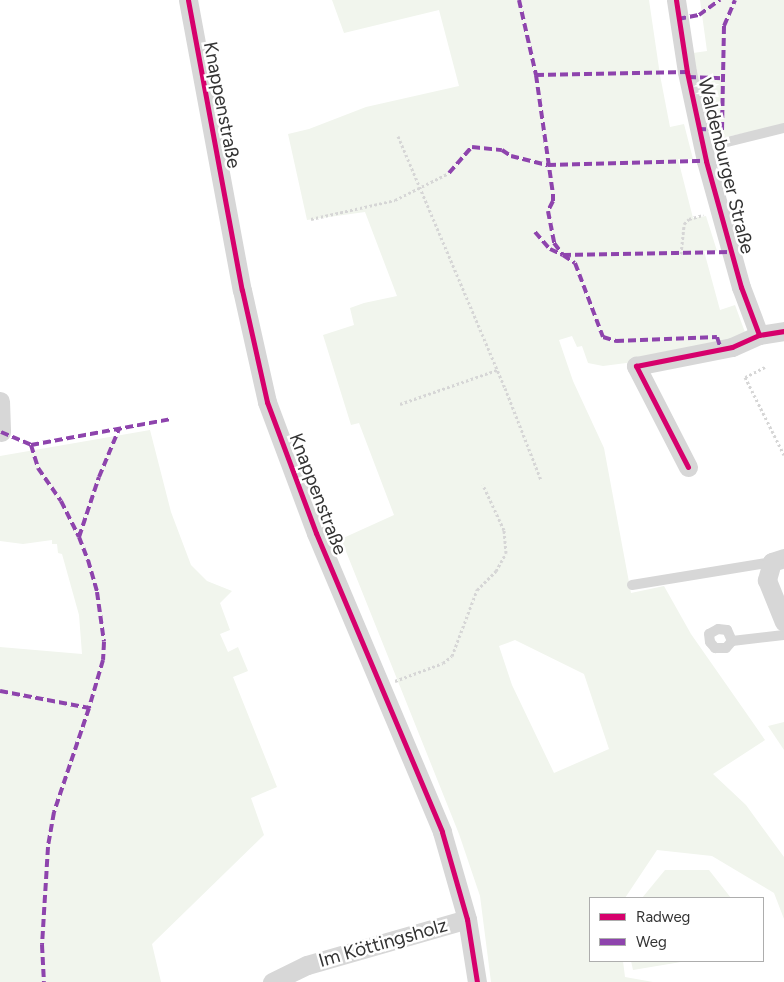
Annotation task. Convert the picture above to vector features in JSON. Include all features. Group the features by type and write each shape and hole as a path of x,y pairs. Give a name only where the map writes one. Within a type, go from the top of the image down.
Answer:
{"street":[{"name":"Knappenstraße","path":"188,0 242,290 267,402 305,506 442,832 467,919 477,982"},
{"name":"Waldenburger Straße","path":"676,0 702,148 741,287 759,335"},
{"path":"688,467 636,366 732,347 759,335 784,331"},
{"path":"0,401 1,432"},
{"path":"778,560 767,580 784,622"},
{"name":"Im Köttingsholz","path":"272,982 307,965 467,919"}],"lane":[{"name":"Waldenburger Straße","path":"702,148 784,128"},
{"path":"632,585 778,560"},
{"path":"732,641 784,634"}],"path":[{"path":"398,136 497,370 541,480"},
{"path":"311,219 394,200 449,173"},
{"path":"681,254 683,228 686,220 719,211"},
{"path":"765,367 745,377 784,455"},
{"path":"400,404 497,370"},
{"path":"380,686 443,663 452,656 477,590 496,571 506,553 504,530 483,485"}],"shaded area":[{"path":"332,0 649,0 670,127 684,124 693,159 678,159 693,218 706,216 717,251 704,251 720,310 735,305 746,335 642,361 603,366 588,363 582,346 577,347 572,336 559,340 573,381 604,448 631,593 664,586 691,634 765,740 713,774 746,805 784,857 784,919 774,893 712,856 657,850 626,897 589,897 589,962 623,962 625,977 653,982 491,982 480,896 459,834 341,539 394,515 359,423 351,425 323,335 354,325 350,308 397,296 365,212 307,220 288,134 309,129 366,107 459,86 439,10 344,33","holes":["515,640 584,674 609,749 554,773 512,685 499,646"]},
{"path":"700,0 784,0 784,125 711,140 693,53 707,51"},
{"path":"150,430 171,512 191,565 207,581 232,591 220,603 230,630 220,634 228,652 238,647 248,671 233,677 277,787 251,798 264,835 152,944 161,982 0,982 0,647 82,654 79,615 62,554 58,553 57,544 52,544 52,540 23,544 0,541 0,456"},
{"path":"784,722 784,750 768,726"},
{"path":"665,870 709,870 730,897 643,897"},
{"path":"631,962 681,962 633,970"}],"marked path":[{"path":"519,0 536,75 553,194 553,201 548,211 554,243 563,255 575,263 603,337 616,341 717,337 721,349"},
{"path":"678,19 699,15 720,0"},
{"path":"698,129 722,130 724,26 735,0"},
{"path":"536,75 687,72"},
{"path":"688,77 723,78"},
{"path":"449,173 472,147 502,150 511,156 548,165 706,161"},
{"path":"535,232 550,249 563,255 731,252"},
{"path":"31,445 171,419"},
{"path":"79,537 99,477 119,429"},
{"path":"1,432 31,445 38,468 61,501 79,537 97,592 104,642 103,660 89,708 54,812 48,847 42,945 44,982"},
{"path":"0,691 89,708"}],"cycle path":[{"path":"188,0 242,290 267,402 316,533 442,832 467,919 477,982"},
{"path":"676,0 687,72 706,161 741,287 759,335"},
{"path":"688,467 636,366 732,347 759,335 784,331"}]}
